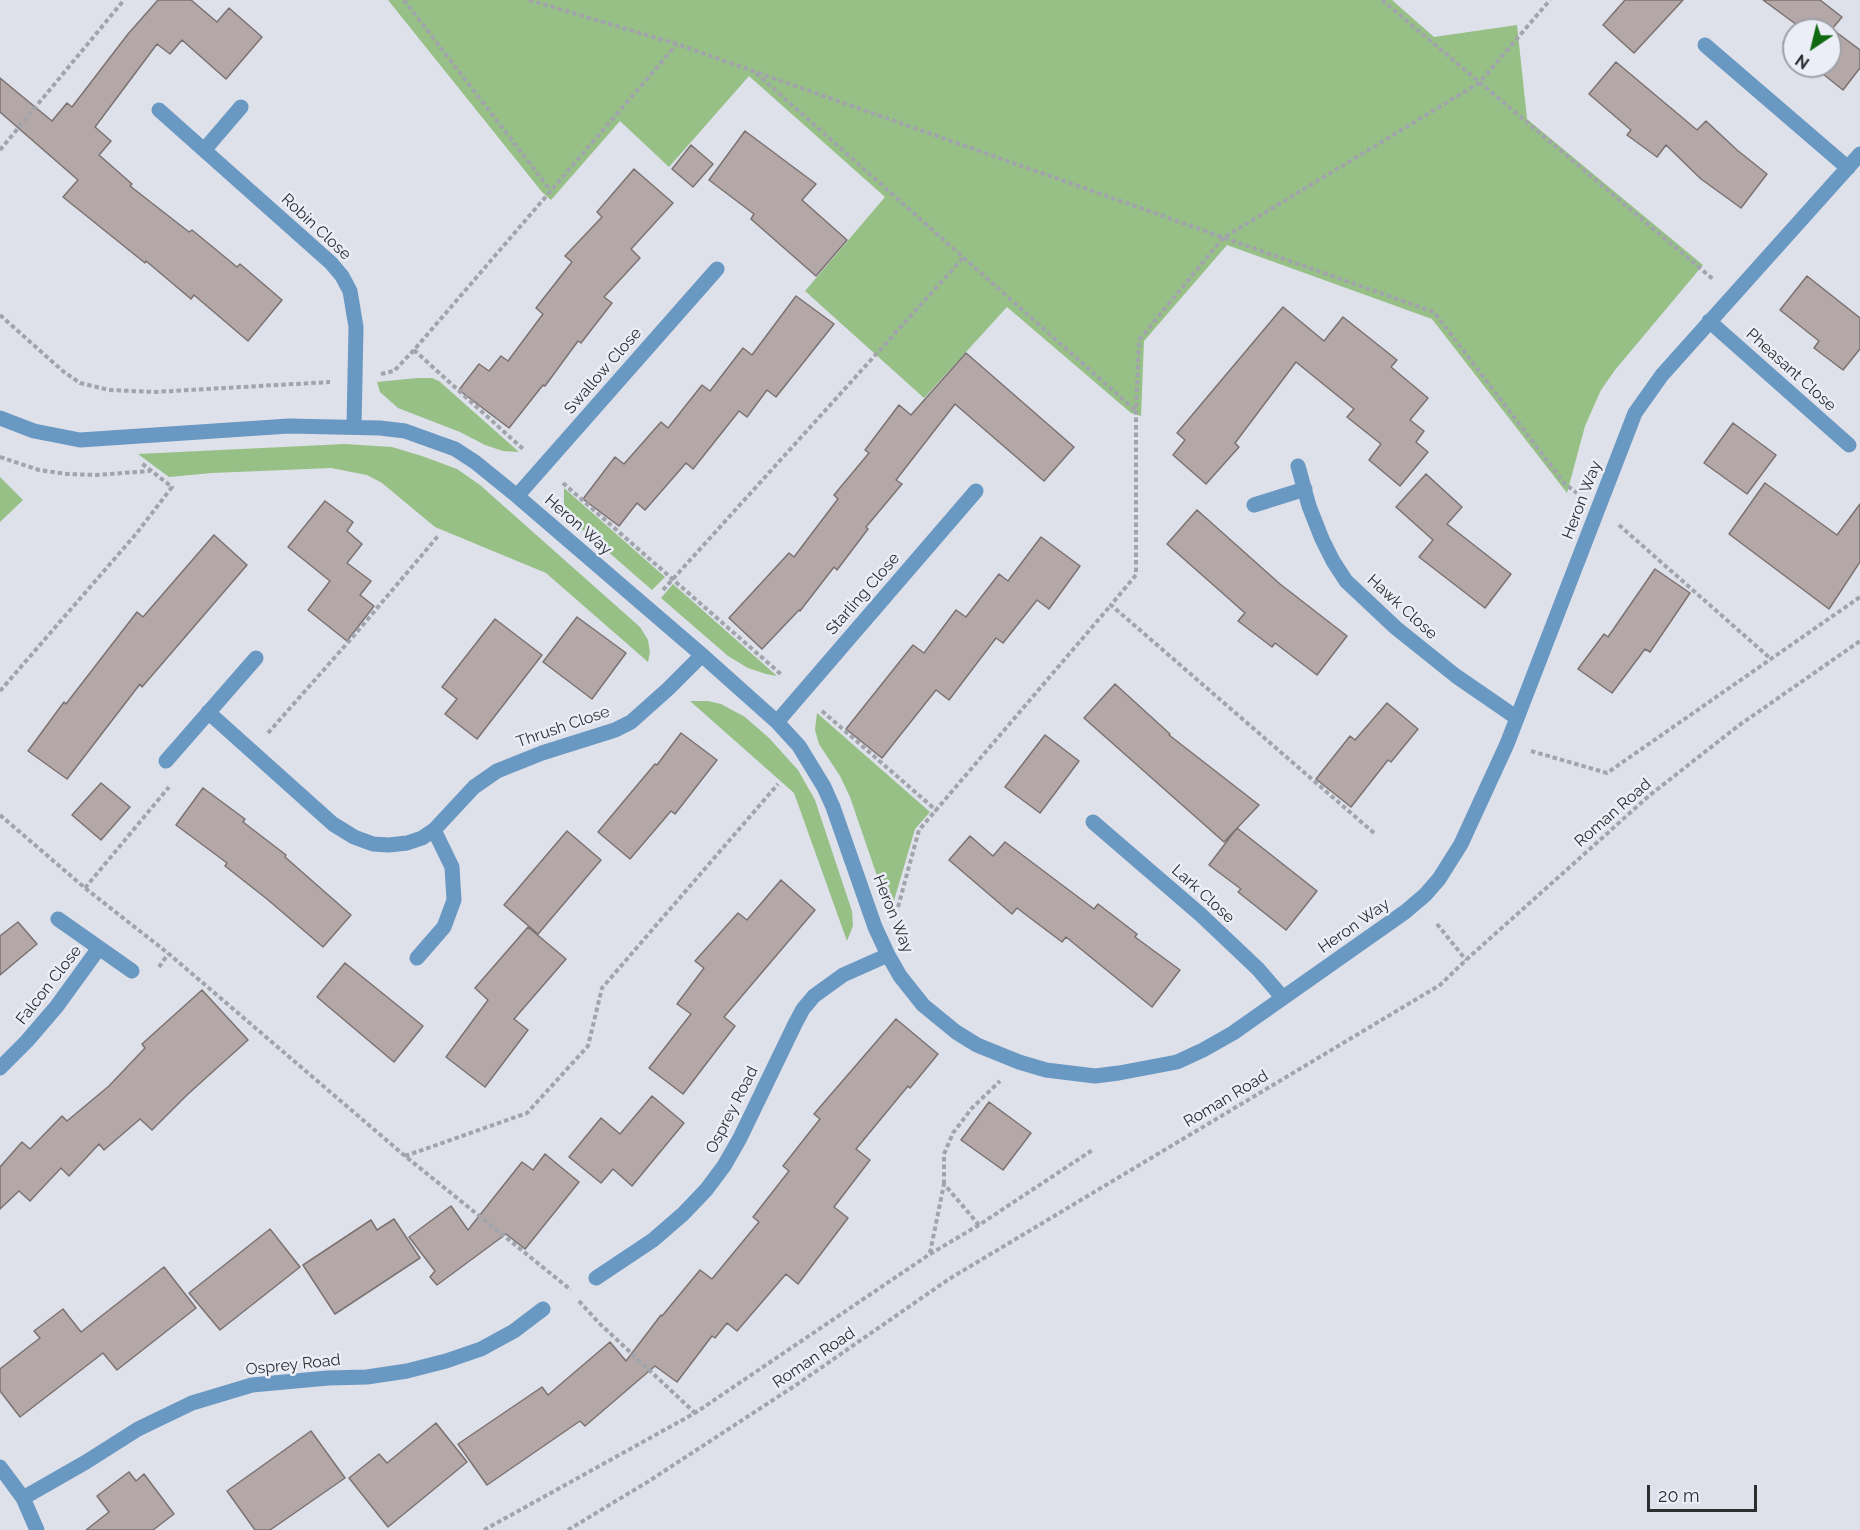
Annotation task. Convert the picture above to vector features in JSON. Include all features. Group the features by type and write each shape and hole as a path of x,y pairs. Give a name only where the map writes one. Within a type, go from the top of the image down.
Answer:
{"street":[{"path":"1705,45 1848,168"},
{"path":"205,149 241,107"},
{"name":"Robin Close","path":"159,110 331,263 342,276 350,291 356,327 354,427"},
{"name":"Heron Way","path":"0,418 23,428 55,437 80,440 289,426 354,427 405,431 455,449 517,496 702,655 777,722 799,746 824,787 875,927 888,955 923,1005 976,1045 1019,1062 1046,1070 1095,1076 1119,1073 1177,1062 1233,1033 1405,912 1425,895 1451,862 1461,844 1507,744 1635,413 1662,375 1860,154"},
{"name":"Swallow Close","path":"517,496 717,269"},
{"name":"Pheasant Close","path":"1709,321 1849,445"},
{"name":"Hawk Close","path":"1298,466 1322,539 1333,561 1352,587 1403,634 1456,676 1517,718"},
{"path":"1254,506 1305,489"},
{"name":"Starling Close","path":"777,722 976,491"},
{"name":"Thrush Close","path":"208,712 333,824 354,837 373,844 407,843 422,838 434,830 474,787 497,771 542,753 615,730 631,722 702,655"},
{"path":"166,761 256,658"},
{"name":"Lark Close","path":"1093,822 1201,915 1258,969 1283,998"},
{"path":"417,958 444,927 454,900 452,867 434,830"},
{"name":"Falcon Close","path":"58,919 132,971"},
{"name":"Falcon Close","path":"0,1068 57,1006 99,948"},
{"name":"Osprey Road","path":"596,1278 653,1240 706,1190 724,1166 740,1138 795,1024 803,1009 814,996 843,975 888,955"},
{"name":"Osprey Road","path":"23,1498 138,1429 192,1403 252,1385 368,1377 407,1371 481,1349 514,1331 543,1309"},
{"path":"0,1467 23,1498 37,1530"}],"path":[{"path":"0,150 124,0"},
{"path":"404,0 551,191"},
{"path":"530,0 677,44 753,70 1434,312 1565,484 1599,507 1771,659"},
{"path":"1382,0 1733,296"},
{"path":"875,927 897,910 919,830 1137,575 1136,411 1139,340 1223,238 1479,83 1550,0"},
{"path":"753,70 1136,411"},
{"path":"647,608 963,258"},
{"path":"414,350 937,811"},
{"path":"0,692 136,534 172,487 114,439"},
{"path":"0,457 39,470 67,474 96,475 150,471"},
{"path":"252,750 351,639 438,536"},
{"path":"1507,744 1607,773 1860,597"},
{"path":"1111,605 1374,833"},
{"name":"Roman Road","path":"568,1530 649,1481 799,1383 949,1279 1440,985 1650,795 1738,726 1860,641"},
{"path":"85,888 171,784 166,761"},
{"path":"405,1156 527,1113 588,1046 602,988 778,784"},
{"path":"0,815 85,888 169,954 405,1156 567,1286 598,1322 695,1413"},
{"path":"1437,924 1466,960"},
{"path":"930,1254 944,1184 944,1154 953,1133 972,1108 1019,1062"},
{"path":"484,1530 695,1413 930,1254 980,1225 1094,1149"},
{"path":"944,1184 980,1225"},
{"path":"543,1309 567,1286 596,1278"}],"green space":[{"path":"388,0 1392,0 1434,37 1517,25 1527,119 1703,265 1601,390 1585,426 1567,493 1432,319 1227,245 1144,341 1141,416 1131,413 1007,307 924,398 805,291 885,197 749,76 669,167 620,121 551,200 542,192"},
{"path":"432,378 439,381 519,452 503,451 485,445 460,432 398,408 380,392 377,382"},
{"path":"345,444 392,447 422,456 457,469 480,485 640,627 648,640 650,652 648,662 546,573 435,527 382,483 367,475 331,468 169,477 138,454"},
{"path":"0,477 23,500 0,522"},
{"path":"564,488 665,577 652,590 575,523 564,504"},
{"path":"673,584 777,676 748,668 728,656 661,598"},
{"path":"690,701 721,704 745,717 769,738 798,770 815,800 852,911 853,926 847,941 794,793"},
{"path":"817,713 930,812 915,829 893,904 888,908 850,797 840,776 819,744 815,730"}],"building":[{"path":"158,0 191,0 217,22 229,8 262,37 226,79 182,40 170,54 157,44 95,127 111,141 99,155 132,184 130,186 189,232 192,230 237,267 240,264 282,300 248,341 194,295 191,299 63,197 78,180 0,112 0,78 52,121 67,103 72,107 128,34"},
{"path":"1625,0 1683,0 1634,53 1603,25"},
{"path":"1763,0 1820,0 1842,17 1841,18 1787,18"},
{"path":"1842,36 1860,50 1860,68 1843,90 1828,78 1842,78"},
{"path":"1616,62 1697,130 1706,121 1767,174 1741,208 1701,179 1666,145 1657,157 1627,135 1631,130 1589,94"},
{"path":"745,131 816,184 802,200 847,240 816,276 751,219 754,214 709,180"},
{"path":"691,145 713,164 693,187 672,169"},
{"path":"634,169 673,203 631,249 640,258 604,297 612,303 581,343 578,341 545,386 543,385 509,428 459,390 479,364 489,371 501,356 508,361 543,314 536,308 572,262 565,256 602,217 597,212"},
{"path":"1807,276 1860,318 1860,349 1843,370 1814,348 1819,341 1780,310"},
{"path":"796,296 834,324 776,397 767,390 747,417 739,411 693,469 686,463 645,510 637,503 619,526 583,499 615,457 624,464 661,422 668,428 702,385 710,391 743,348 752,355"},
{"path":"1283,307 1324,341 1343,317 1397,360 1391,367 1428,398 1410,420 1424,431 1416,442 1428,452 1400,486 1369,460 1381,444 1347,417 1354,409 1296,362 1235,443 1239,447 1206,484 1173,455 1185,440 1177,433"},
{"path":"966,353 1074,447 1044,481 955,404 896,480 902,484 866,527 868,529 837,570 834,567 800,611 762,649 729,618 789,553 794,557 838,499 834,495 869,453 865,450 899,405 911,415"},
{"path":"1733,423 1776,455 1747,494 1704,463"},
{"path":"1426,474 1462,507 1447,524 1511,574 1485,608 1419,557 1433,540 1396,507"},
{"path":"1765,483 1837,535 1860,504 1860,562 1829,609 1729,534"},
{"path":"325,501 353,522 347,531 362,544 347,563 371,581 360,595 374,606 347,641 308,610 330,581 288,547"},
{"path":"1197,510 1280,584 1347,636 1317,675 1275,643 1272,647 1238,621 1245,613 1167,544"},
{"path":"214,535 247,565 142,687 140,684 67,779 28,751 64,702 66,704 137,612 143,617"},
{"path":"1041,537 1080,566 1049,609 1037,600 1003,643 996,638 949,700 936,690 882,758 846,729 913,645 924,653 956,610 966,617 999,574 1008,581"},
{"path":"1655,569 1690,593 1650,652 1645,649 1612,693 1578,669 1604,634 1608,637"},
{"path":"577,617 626,653 592,699 543,662"},
{"path":"495,619 542,655 477,739 445,714 457,699 442,687"},
{"path":"1115,684 1169,735 1259,805 1224,842 1084,718"},
{"path":"1387,703 1418,729 1391,762 1388,760 1351,807 1316,779 1350,736 1355,740"},
{"path":"681,733 717,760 675,814 671,811 630,859 598,832 655,764 657,765"},
{"path":"1045,735 1079,761 1040,813 1005,787"},
{"path":"101,783 130,807 101,840 72,815"},
{"path":"203,788 245,819 243,822 286,855 285,857 351,915 323,947 225,866 227,863 176,825"},
{"path":"1237,828 1317,891 1286,930 1238,892 1241,889 1209,865"},
{"path":"567,831 601,860 538,934 504,905"},
{"path":"970,836 993,856 1005,842 1094,909 1098,904 1137,934 1135,937 1180,970 1152,1007 1066,937 1062,942 1017,908 1012,914 949,860"},
{"path":"781,880 815,910 724,1017 735,1026 683,1094 649,1068 691,1014 677,1004 704,968 695,961 738,913 747,920"},
{"path":"18,922 37,944 0,975 0,936"},
{"path":"528,927 566,959 514,1019 528,1030 485,1087 446,1057 488,1000 475,988"},
{"path":"345,963 423,1026 394,1062 317,997"},
{"path":"202,990 248,1040 152,1130 140,1119 104,1150 99,1144 69,1176 61,1168 30,1201 19,1191 0,1209 0,1167 22,1142 30,1149 62,1116 67,1121 109,1086 145,1048 142,1044"},
{"path":"896,1019 938,1054 910,1088 908,1086 856,1149 870,1160 834,1207 848,1218 798,1284 786,1274 737,1331 727,1323 715,1338 712,1336 677,1382 655,1366 585,1426 580,1421 487,1485 458,1444 542,1387 548,1395 610,1342 626,1361 661,1315 700,1270 712,1279 759,1222 753,1217 789,1171 783,1166 820,1119 814,1114"},
{"path":"652,1096 684,1123 632,1186 613,1169 601,1183 569,1157 601,1118 620,1134"},
{"path":"989,1102 1031,1133 1003,1170 961,1140"},
{"path":"545,1154 579,1182 525,1249 506,1234 437,1285 430,1277 435,1271 409,1237 451,1206 468,1230 522,1162 533,1170"},
{"path":"394,1219 420,1258 335,1314 303,1265 371,1220 377,1230"},
{"path":"270,1229 300,1267 220,1330 189,1293"},
{"path":"164,1267 196,1308 117,1370 103,1353 20,1417 0,1391 0,1369 40,1338 34,1331 63,1309 81,1332"},
{"path":"436,1423 467,1462 388,1527 349,1478 379,1454 387,1463"},
{"path":"311,1431 345,1478 270,1530 255,1530 227,1491"},
{"path":"129,1472 136,1481 144,1474 174,1514 153,1530 86,1530 109,1512 97,1496"}]}
